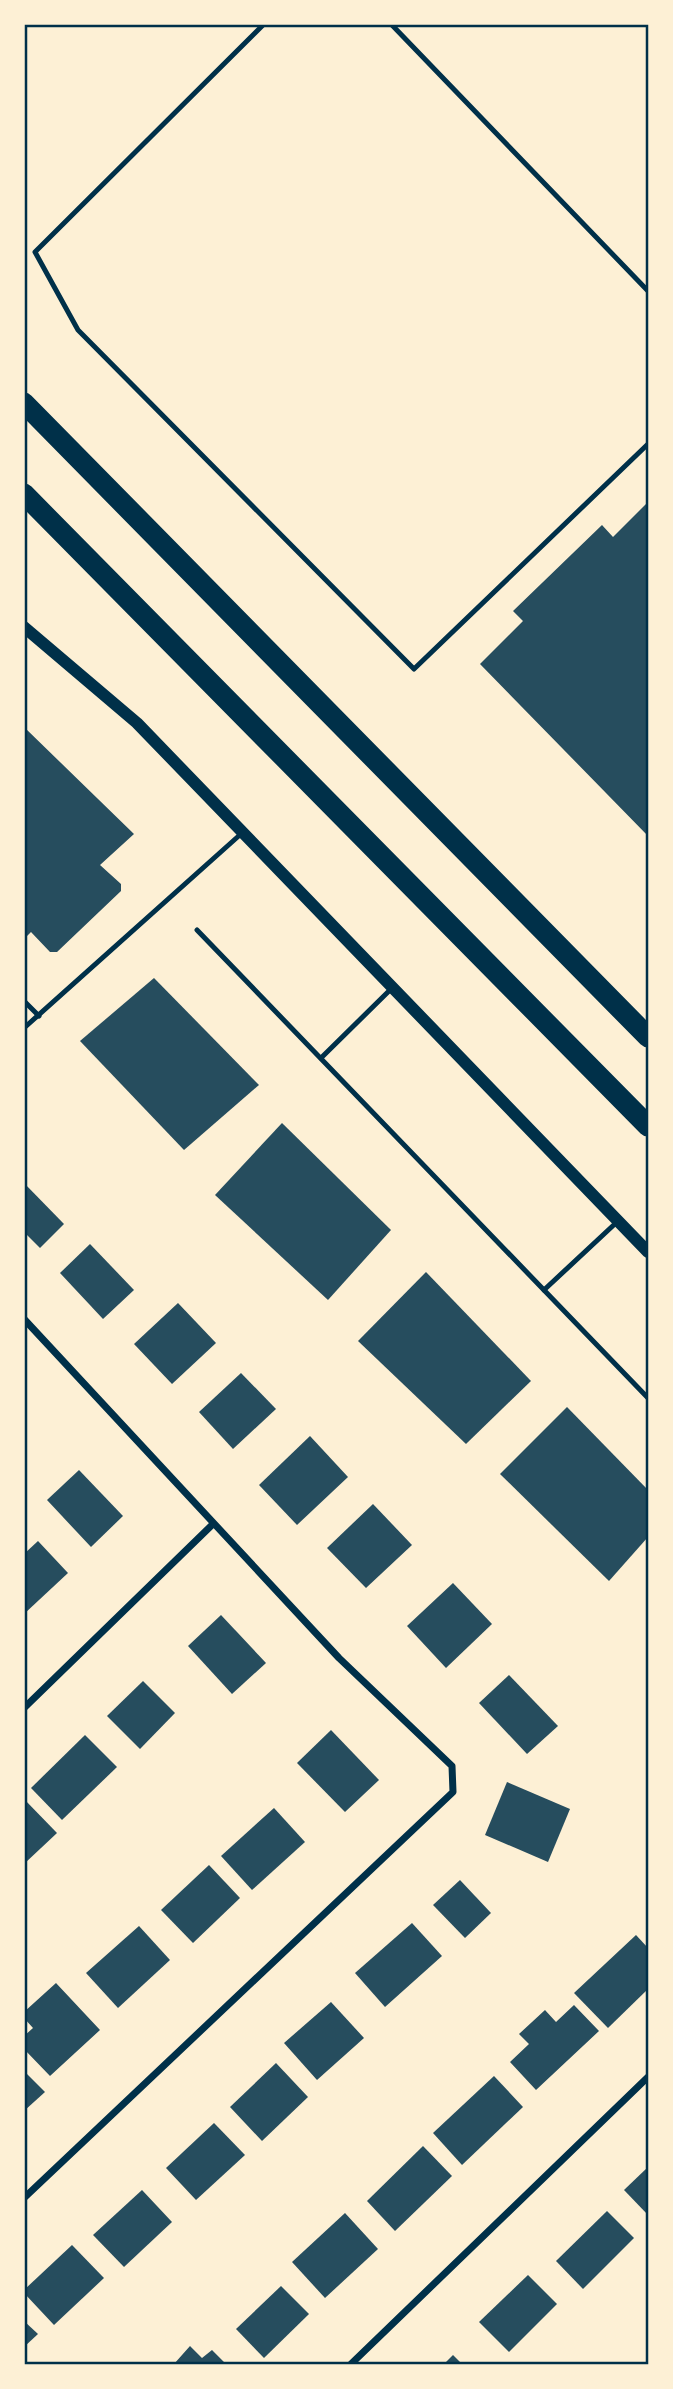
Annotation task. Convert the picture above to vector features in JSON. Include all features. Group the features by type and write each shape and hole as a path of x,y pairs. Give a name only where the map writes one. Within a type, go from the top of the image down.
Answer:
{"highway":[{"path":"26,404 649,1037"},
{"path":"24,494 649,1126"}],"street":[{"path":"24,627 137,723 391,989 649,1252"},
{"path":"24,1319 339,1658 452,1766 453,1792 24,2198"},
{"path":"24,1708 213,1524"},
{"path":"351,2364 649,2077"}],"lane":[{"path":"264,24 35,252 78,330 414,669 649,444"},
{"path":"391,24 649,291"},
{"path":"24,1028 243,833"},
{"path":"198,930 649,1398"},
{"path":"321,1058 391,989"},
{"path":"24,1001 39,1016"},
{"path":"544,1290 618,1221"}],"building":[{"path":"648,502 648,836 480,664 523,621 513,611 602,525 613,537"},
{"path":"24,727 134,834 100,865 121,884 121,891 57,952 50,952 31,932 24,939"},
{"path":"154,978 259,1085 184,1150 80,1041"},
{"path":"282,1123 391,1230 328,1300 215,1195"},
{"path":"24,1183 64,1224 40,1248 24,1232"},
{"path":"90,1244 134,1290 103,1319 60,1273"},
{"path":"426,1272 531,1381 466,1444 358,1341"},
{"path":"178,1303 216,1343 172,1384 134,1344"},
{"path":"241,1373 276,1409 233,1449 199,1412"},
{"path":"567,1407 648,1490 648,1537 609,1581 500,1474"},
{"path":"310,1436 348,1477 297,1525 259,1485"},
{"path":"79,1470 123,1516 91,1547 47,1500"},
{"path":"373,1504 412,1545 366,1588 327,1548"},
{"path":"38,1541 68,1573 24,1614 24,1554"},
{"path":"453,1583 492,1624 446,1668 407,1626"},
{"path":"221,1615 266,1663 232,1694 188,1646"},
{"path":"509,1675 558,1726 527,1754 479,1703"},
{"path":"143,1681 175,1713 140,1749 107,1716"},
{"path":"331,1730 379,1780 345,1812 297,1763"},
{"path":"85,1735 117,1767 62,1820 31,1788"},
{"path":"507,1782 570,1809 548,1862 485,1835"},
{"path":"24,1799 57,1833 24,1864"},
{"path":"274,1808 305,1842 252,1890 221,1856"},
{"path":"209,1865 240,1898 193,1943 161,1910"},
{"path":"460,1880 491,1913 465,1938 433,1905"},
{"path":"412,1923 442,1956 385,2007 355,1973"},
{"path":"139,1926 170,1960 118,2008 86,1973"},
{"path":"636,1935 648,1948 648,1989 608,2028 574,1993"},
{"path":"56,1983 100,2030 50,2076 24,2049 24,2036 33,2028 24,2018 24,2012"},
{"path":"331,2002 364,2038 317,2080 284,2043"},
{"path":"574,2005 599,2031 536,2090 510,2062 529,2044 519,2034 545,2010 556,2022"},
{"path":"276,2063 308,2097 262,2141 230,2107"},
{"path":"24,2071 45,2092 24,2111"},
{"path":"494,2076 523,2107 462,2165 433,2133"},
{"path":"214,2123 245,2155 196,2200 166,2168"},
{"path":"423,2146 452,2176 395,2231 367,2201"},
{"path":"648,2167 648,2215 624,2190"},
{"path":"142,2190 172,2222 124,2267 93,2235"},
{"path":"607,2211 634,2238 583,2289 556,2261"},
{"path":"345,2213 378,2249 325,2298 292,2262"},
{"path":"72,2245 104,2278 54,2325 24,2290"},
{"path":"528,2275 557,2304 509,2352 479,2322"},
{"path":"281,2286 309,2314 264,2358 236,2329"},
{"path":"24,2321 38,2334 24,2347"},
{"path":"190,2346 202,2358 212,2350 226,2364 174,2364"},
{"path":"453,2355 462,2364 444,2364"}]}
